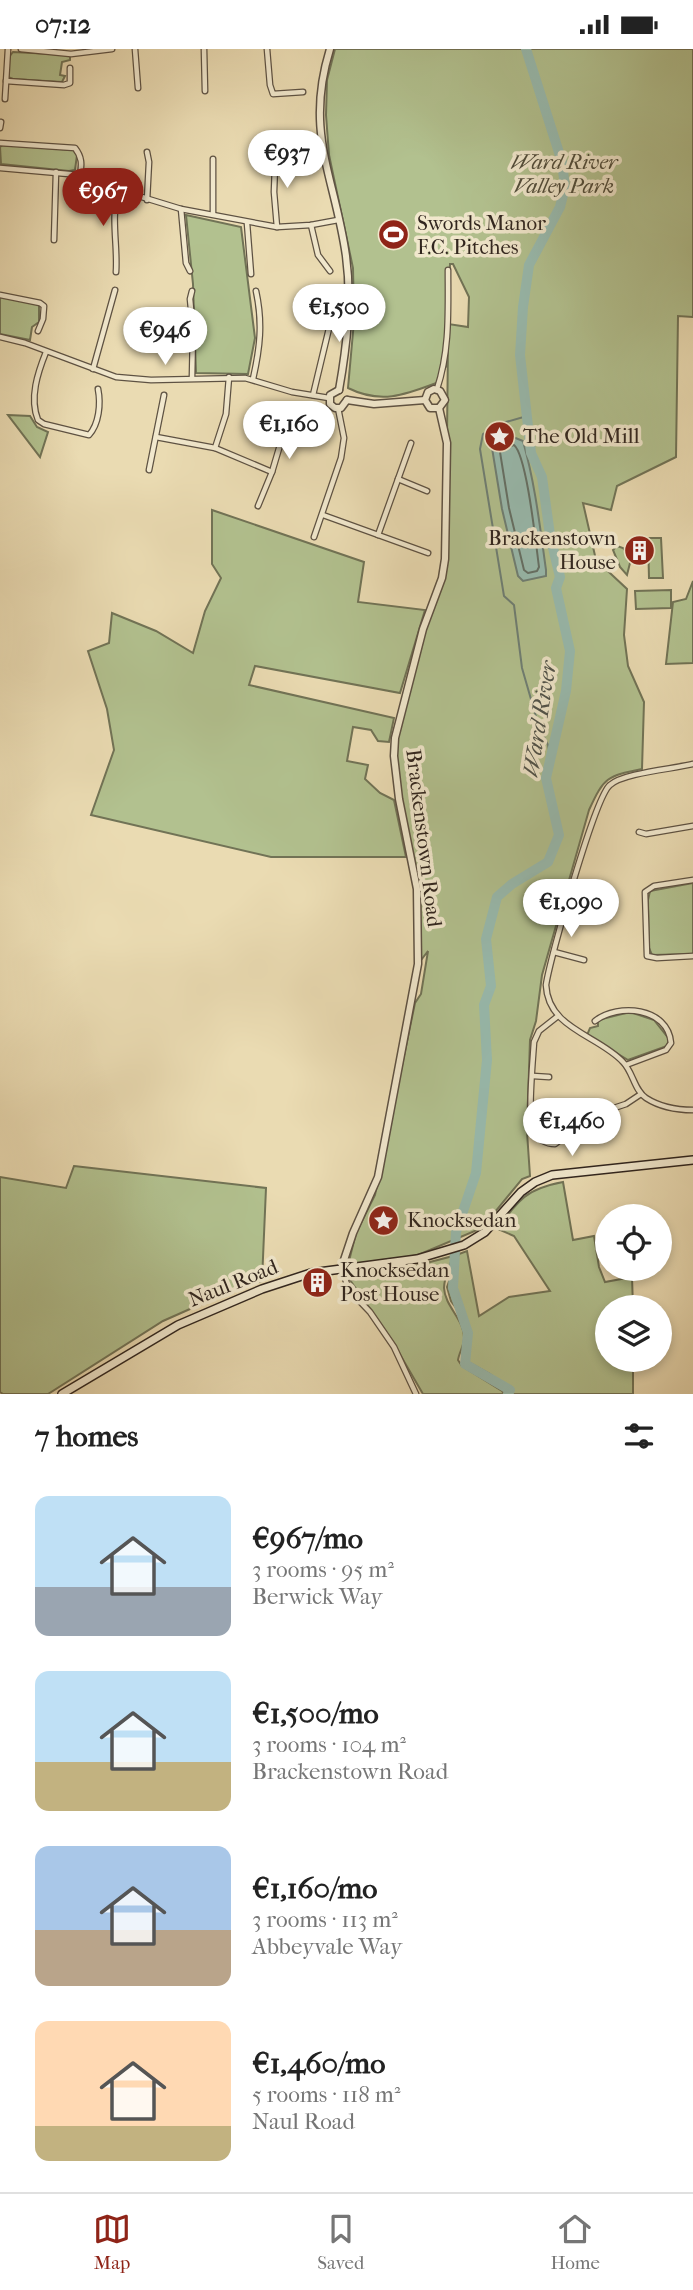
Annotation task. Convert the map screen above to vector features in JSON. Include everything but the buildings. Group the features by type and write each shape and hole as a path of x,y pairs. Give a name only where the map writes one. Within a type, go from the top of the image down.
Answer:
{"main road":[{"name":"Naul Road","path":"62,1394 178,1325 240,1297 296,1277 386,1265 435,1255 464,1245 485,1232 522,1192 535,1182 552,1175 693,1160"}],"street":[{"path":"5,99 8,49"},
{"path":"21,49 71,54 112,49"},
{"path":"135,49 138,88"},
{"path":"204,49 205,91"},
{"path":"267,49 273,94 303,92"},
{"path":"330,49 322,76 319,127 323,157 346,254 349,306 339,390"},
{"path":"6,81 64,85 70,83 70,68"},
{"path":"0,143 75,148 80,153 80,175"},
{"path":"147,152 147,200"},
{"path":"213,159 213,214"},
{"path":"277,227 275,166 282,161 306,159"},
{"path":"0,168 80,175 147,200 247,223 277,227 338,220"},
{"path":"54,240 56,172"},
{"path":"116,272 118,251 115,199 119,190"},
{"path":"181,209 186,263 190,271"},
{"path":"247,223 251,274"},
{"path":"311,225 318,255 330,271"},
{"path":"438,390 445,366 448,270"},
{"path":"313,395 331,320 332,289"},
{"path":"93,369 115,290"},
{"path":"192,291 192,379"},
{"path":"253,380 261,345 261,314 256,291"},
{"path":"0,295 44,306 38,331"},
{"path":"0,337 130,379 229,377 329,398"},
{"path":"46,352 36,381 38,420 44,424 89,435 97,420 100,398 98,389"},
{"path":"215,448 226,414 229,377"},
{"path":"339,390 346,394 347,400 345,405 338,408 330,404 329,398 333,391 339,390"},
{"path":"425,400 428,391 438,390"},
{"path":"425,400 430,408 439,408 444,404 445,397 438,390"},
{"path":"149,470 164,395"},
{"path":"347,400 374,404 401,404 425,400"},
{"path":"258,506 272,472 291,408"},
{"path":"314,537 341,458 344,438 338,408"},
{"name":"Brackenstown Road","path":"341,1269 353,1233 378,1177 418,964 417,889 399,799 394,756 398,720 423,629 442,578 445,559 447,443 439,408"},
{"path":"156,436 215,448 272,472"},
{"path":"378,535 411,443"},
{"path":"398,479 427,491"},
{"path":"323,515 428,553"},
{"path":"693,764 626,777 612,783 605,790 596,810 554,952 546,992 558,1016 578,1033 605,1047 626,1065 641,1094 672,1109 693,1110"},
{"path":"639,832 646,834 693,826"},
{"path":"693,880 648,888 645,892 645,904 647,956 693,956"},
{"path":"554,952 584,960"},
{"path":"595,1021 623,1010 637,1010 653,1016 670,1035 671,1042 666,1050 626,1065"},
{"path":"558,1016 542,1028 537,1036 531,1126 536,1135 548,1144 559,1142 593,1115 626,1104 641,1094"},
{"path":"533,1076 549,1077"},
{"path":"341,1269 349,1290 370,1312 394,1347 416,1394"}],"green space":[{"name":"Ward River Valley Park","path":"335,49 693,49 693,317 678,316 676,457 617,486 611,510 583,503 596,560 627,589 624,635 628,666 644,702 642,769 614,776 603,784 594,799 542,975 536,1021 530,1040 527,1132 530,1176 522,1179 482,1228 418,1255 341,1269 349,1261 356,1233 375,1195 415,1003 421,994 428,951 418,964 417,893 394,756 411,670 442,578 446,531 448,342 446,366 439,382 405,394 383,397 348,388 354,321 353,268 329,155 327,80","holes":["450,264 453,264 469,297 468,327 448,324"]},
{"path":"13,52 70,55 70,60 62,62 60,75 65,76 62,82 13,79 8,77 9,57"},
{"path":"3,145 73,150 77,155 75,170 1,164 0,147"},
{"path":"186,215 241,227 255,338 248,374 196,373 193,284"},
{"path":"0,297 39,303 39,322 32,327 30,340 0,334"},
{"path":"8,415 30,416 37,427 48,432 40,457"},
{"path":"212,510 364,562 358,602 425,610 400,693 255,666 249,685 394,718 389,742 378,741 371,730 353,727 347,761 368,765 365,779 380,793 394,800 406,857 271,857 91,815 114,750 107,709 88,651 109,643 112,613 156,631 193,653 205,611 221,578 212,564"},
{"path":"648,538 661,538 663,578 649,578"},
{"path":"617,546 623,548 631,559 627,575 620,567 613,550"},
{"path":"693,581 693,663 666,664 673,602 686,599"},
{"path":"671,590 671,608 636,609 635,591"},
{"path":"693,883 693,954 652,955 649,948 650,891"},
{"path":"630,1012 654,1020 669,1039 667,1046 628,1060 587,1035 590,1028 598,1026 598,1020"},
{"path":"74,1166 266,1188 262,1281 235,1289 163,1321 48,1394 3,1394 0,1392 0,1177 66,1188"},
{"path":"563,1182 573,1240 594,1236 595,1281 632,1281 633,1295 595,1295 595,1372 633,1372 633,1394 512,1394 512,1391 490,1374 463,1359 470,1335 467,1323 451,1301 447,1287 459,1254 467,1251 479,1316 509,1297 550,1291 514,1236 498,1229 524,1197"},
{"path":"453,1256 444,1288 463,1332 464,1341 458,1360 462,1366 504,1394 423,1394 391,1339 350,1280"}],"water":[{"path":"513,437 523,441 527,457 546,570 546,576 523,581 518,576 502,509 492,448 495,444"}],"waterway":[{"name":"Ward River","path":"508,1394 510,1390 465,1364 468,1333 453,1288 456,1232 476,1173 487,1060 484,1005 491,986 486,939 497,897 512,884 548,862 559,835 546,778 566,691 570,651 556,588 560,577 550,535 542,477 531,453 520,355 529,265 560,207 565,187 562,162 526,49"},
{"path":"527,416 499,424 483,434 480,449 504,596 514,605 522,668 551,761"}],"place":[{"name":"Swords Manor F.C. Pitches","path":"394,235"},
{"name":"The Old Mill","path":"500,436"},
{"name":"Brackenstown House","path":"639,550"},
{"name":"Knocksedan","path":"384,1220"},
{"name":"Knocksedan Post House","path":"317,1282"}]}
